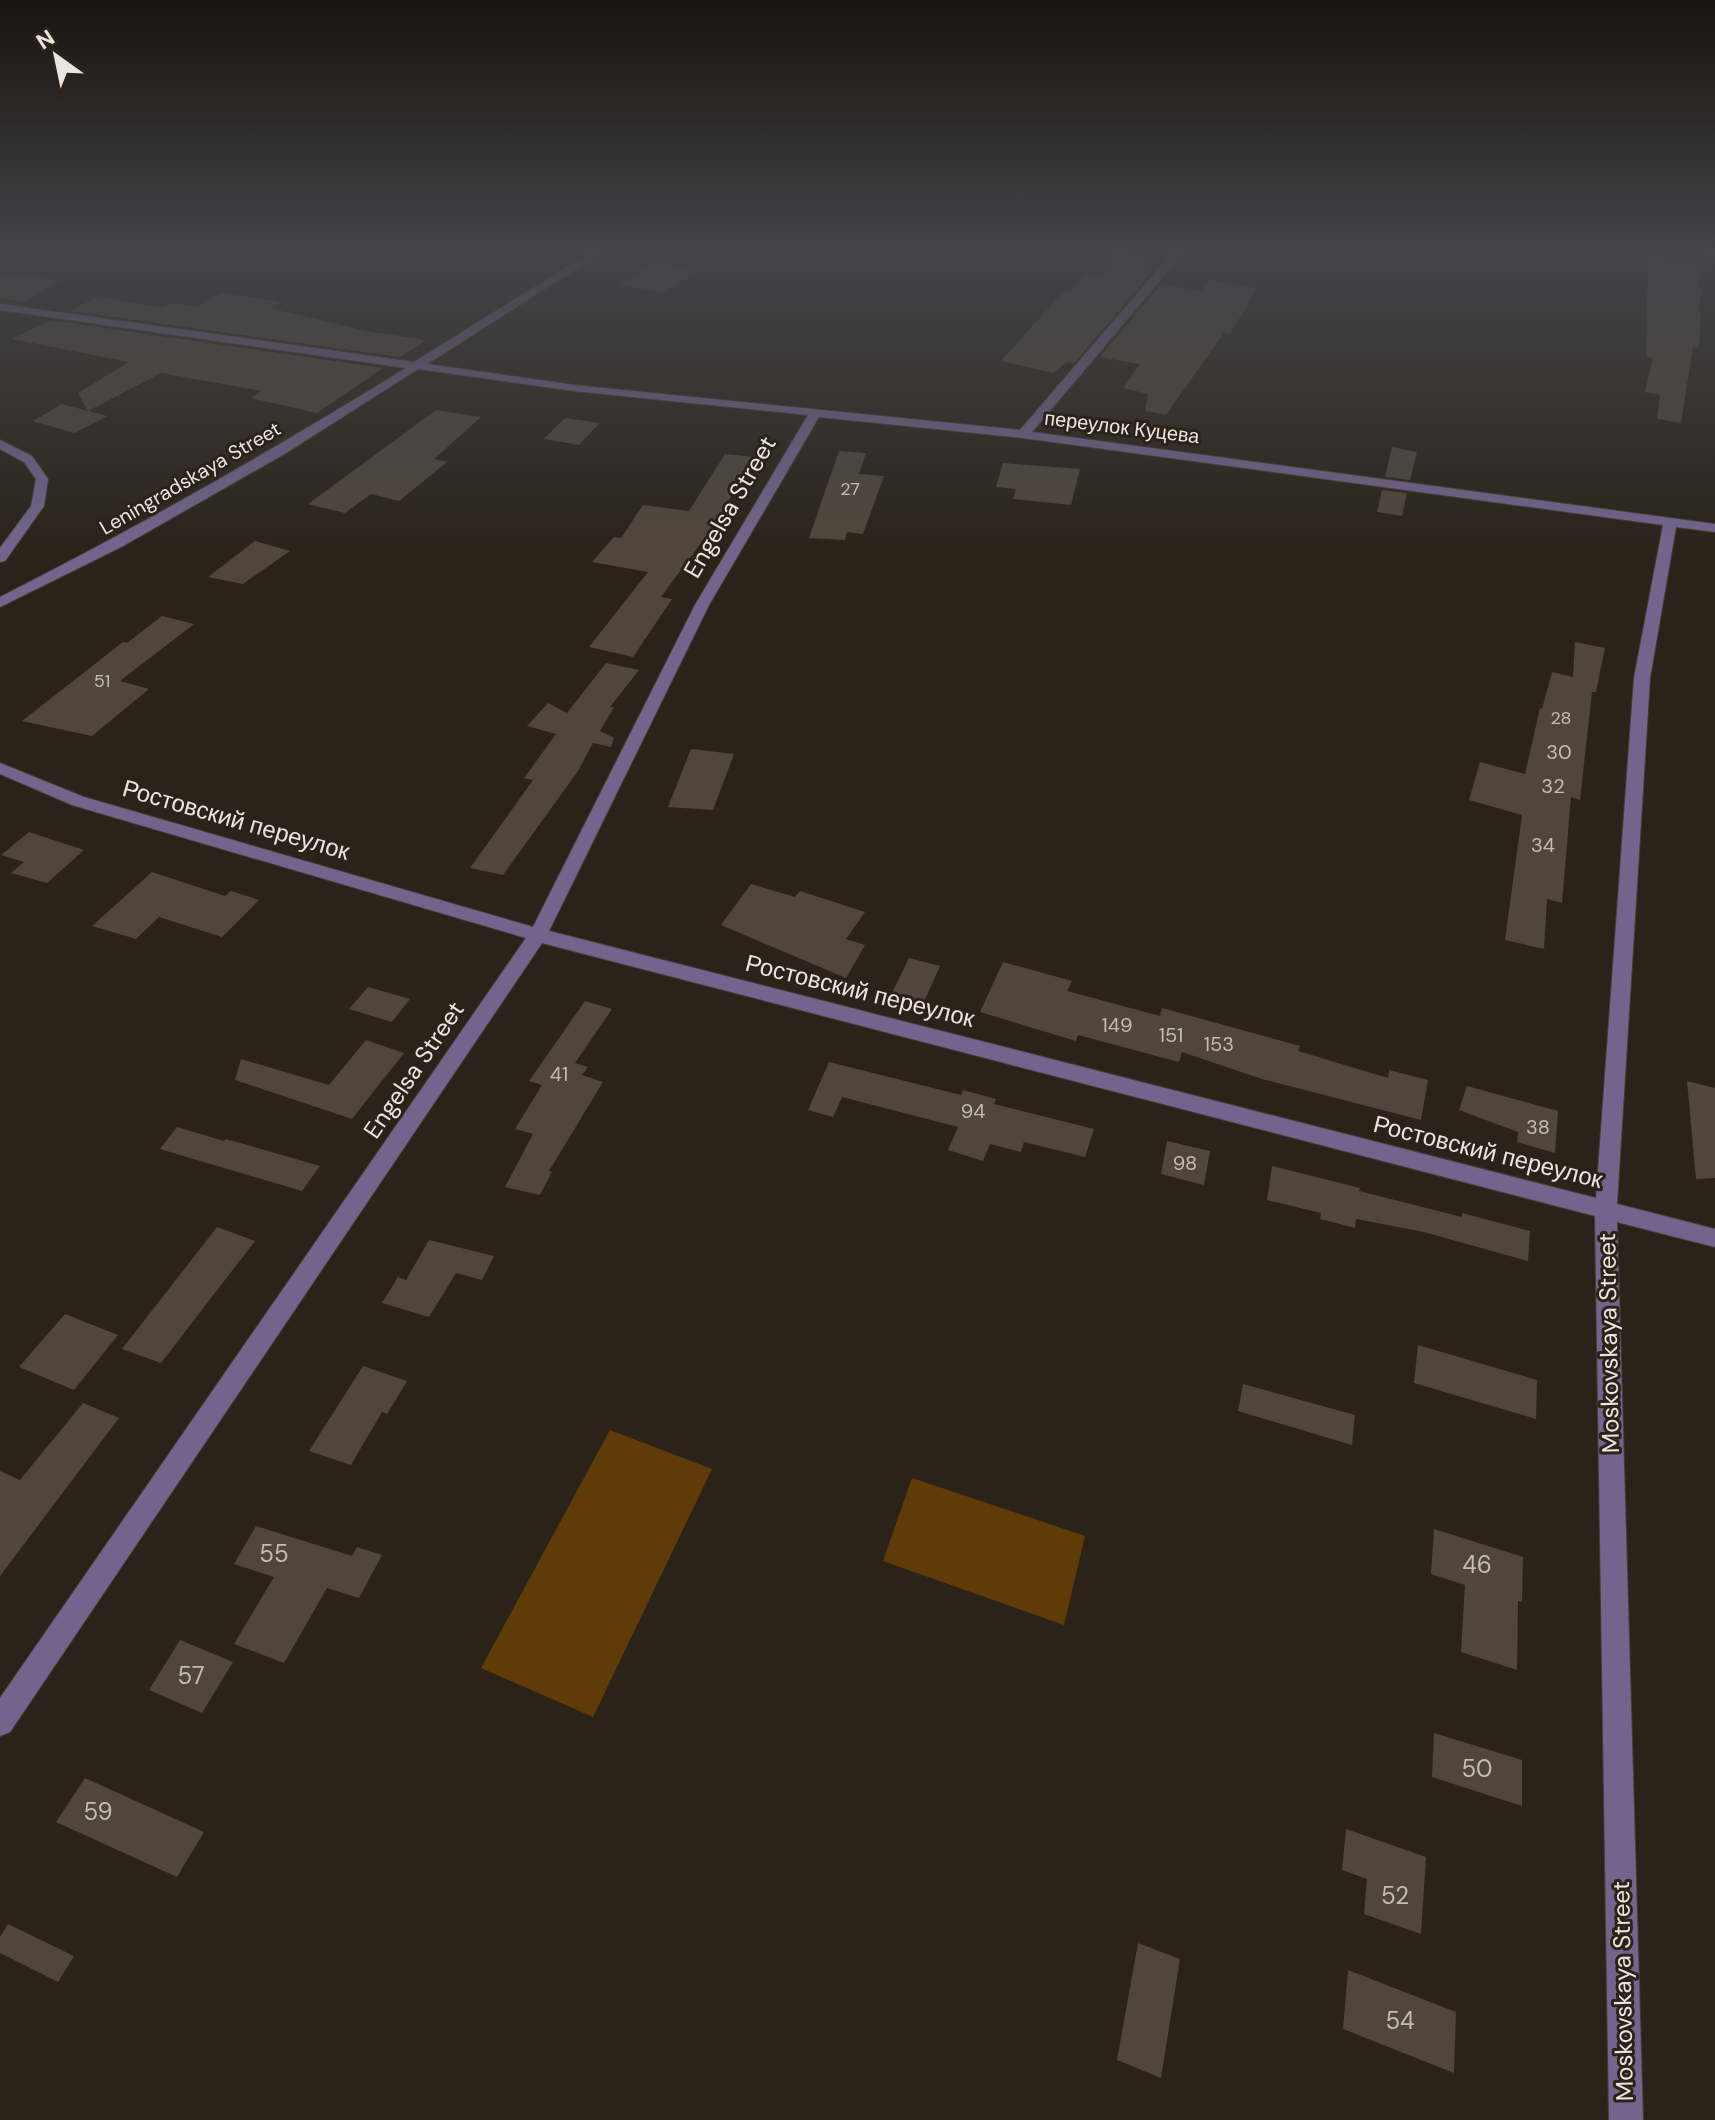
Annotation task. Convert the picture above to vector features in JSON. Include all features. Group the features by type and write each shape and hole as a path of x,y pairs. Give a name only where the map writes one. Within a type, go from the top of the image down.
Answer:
{"street":[{"name":"переулок Куцева","path":"300,351 574,388 1023,434 1715,528"},
{"name":"Leningradskaya Street","path":"0,603 118,543 282,450 444,351"},
{"path":"1023,434 1094,351"},
{"name":"Engelsa Street","path":"0,1722 538,935 702,605 815,413"},
{"path":"0,444 28,459 42,479 37,506 0,558"},
{"name":"Moskovskaya Street","path":"1626,2120 1606,1210 1642,678 1670,521"},
{"name":"Ростовский переулок","path":"0,768 78,801 538,935 1715,1238"}],"shaded area":[{"path":"610,1430 712,1469 593,1717 481,1668"},
{"path":"912,1478 1085,1536 1064,1625 883,1561"}],"building":[{"path":"73,351 265,351 383,368 317,413 251,398 261,391 161,373 88,411 78,393 129,362"},
{"path":"356,351 409,351 400,357"},
{"path":"1010,351 1084,351 1074,363 1067,362 1053,373 1001,361"},
{"path":"1105,351 1211,351 1166,415 1145,411 1148,394 1123,388 1140,364 1100,357"},
{"path":"1646,351 1692,351 1681,423 1657,419 1660,395 1645,392 1653,358 1646,356"},
{"path":"62,404 107,416 75,433 33,421"},
{"path":"436,410 481,417 434,459 447,462 399,501 371,494 345,513 308,504"},
{"path":"565,418 600,423 579,445 544,439"},
{"path":"1392,447 1417,452 1410,480 1385,477"},
{"path":"839,451 866,453 859,474 884,476 863,534 847,532 845,540 809,538"},
{"path":"725,454 755,457 710,531 661,597 672,599 633,657 589,647 648,572 592,562 614,537 621,538 643,505 689,511"},
{"path":"1003,463 1080,469 1071,505 1013,499 1016,489 996,487"},
{"path":"1382,490 1407,493 1402,516 1377,512"},
{"path":"255,541 290,551 243,584 208,577"},
{"path":"162,616 194,624 120,681 149,689 92,736 22,721 123,642 127,643"},
{"path":"1575,642 1605,648 1596,692 1592,692 1580,800 1571,797 1562,903 1547,899 1544,949 1505,940 1522,815 1469,800 1480,762 1525,774 1552,672 1573,677"},
{"path":"606,663 639,670 610,707 614,707 600,731 614,738 611,747 593,743 578,771 503,875 470,868 533,780 524,778 556,734 527,726 548,703 567,713"},
{"path":"691,749 734,754 713,810 668,807"},
{"path":"29,832 84,850 47,883 11,873 24,862 1,855"},
{"path":"152,872 225,896 231,891 259,900 222,937 159,917 136,939 92,926"},
{"path":"751,884 795,897 800,891 865,912 846,939 865,945 846,978 721,925"},
{"path":"909,958 940,966 924,1002 892,993"},
{"path":"1003,962 1072,981 1067,991 1160,1016 1162,1008 1300,1046 1298,1051 1388,1078 1389,1070 1428,1080 1421,1120 1262,1079 1182,1052 1179,1062 1078,1035 1076,1041 980,1012"},
{"path":"368,987 410,999 392,1022 349,1009"},
{"path":"585,1001 612,1009 575,1063 588,1067 582,1075 603,1082 549,1171 552,1172 540,1195 505,1187 533,1134 515,1129 542,1085 529,1081"},
{"path":"366,1040 404,1053 352,1119 235,1080 241,1059 329,1085"},
{"path":"829,1062 961,1095 963,1090 996,1099 994,1104 1094,1129 1085,1157 1024,1142 1021,1152 990,1144 983,1161 948,1150 958,1127 842,1097 833,1117 808,1110"},
{"path":"1687,1081 1715,1088 1715,1178 1696,1179"},
{"path":"1467,1086 1558,1111 1555,1153 1517,1142 1518,1132 1459,1110"},
{"path":"177,1127 320,1166 302,1191 160,1149"},
{"path":"1167,1141 1210,1151 1204,1185 1161,1174"},
{"path":"1272,1166 1462,1217 1462,1213 1530,1231 1528,1261 1424,1232 1356,1219 1355,1228 1320,1219 1321,1213 1267,1200"},
{"path":"217,1227 255,1241 161,1363 122,1349"},
{"path":"429,1240 494,1256 482,1280 456,1273 429,1317 382,1303 398,1277 406,1280"},
{"path":"65,1314 118,1335 74,1390 19,1367"},
{"path":"1418,1345 1537,1380 1536,1419 1414,1383"},
{"path":"363,1366 407,1381 387,1414 382,1412 351,1465 309,1451"},
{"path":"1243,1384 1355,1415 1352,1445 1238,1411"},
{"path":"83,1403 119,1418 0,1576 0,1471 20,1480"},
{"path":"256,1526 352,1556 357,1547 382,1555 359,1598 327,1588 284,1663 234,1644 274,1577 234,1564"},
{"path":"1434,1529 1523,1557 1522,1602 1518,1601 1517,1670 1461,1652 1465,1585 1431,1574"},
{"path":"180,1640 233,1662 202,1713 149,1690"},
{"path":"1434,1733 1522,1760 1522,1806 1432,1777"},
{"path":"85,1778 204,1832 177,1877 56,1822"},
{"path":"1346,1829 1426,1857 1421,1934 1364,1914 1367,1879 1342,1870"},
{"path":"8,1924 74,1956 58,1982 0,1953 0,1937"},
{"path":"1138,1943 1180,1959 1161,2078 1117,2060"},
{"path":"1348,1970 1456,2012 1454,2073 1343,2029"}]}
